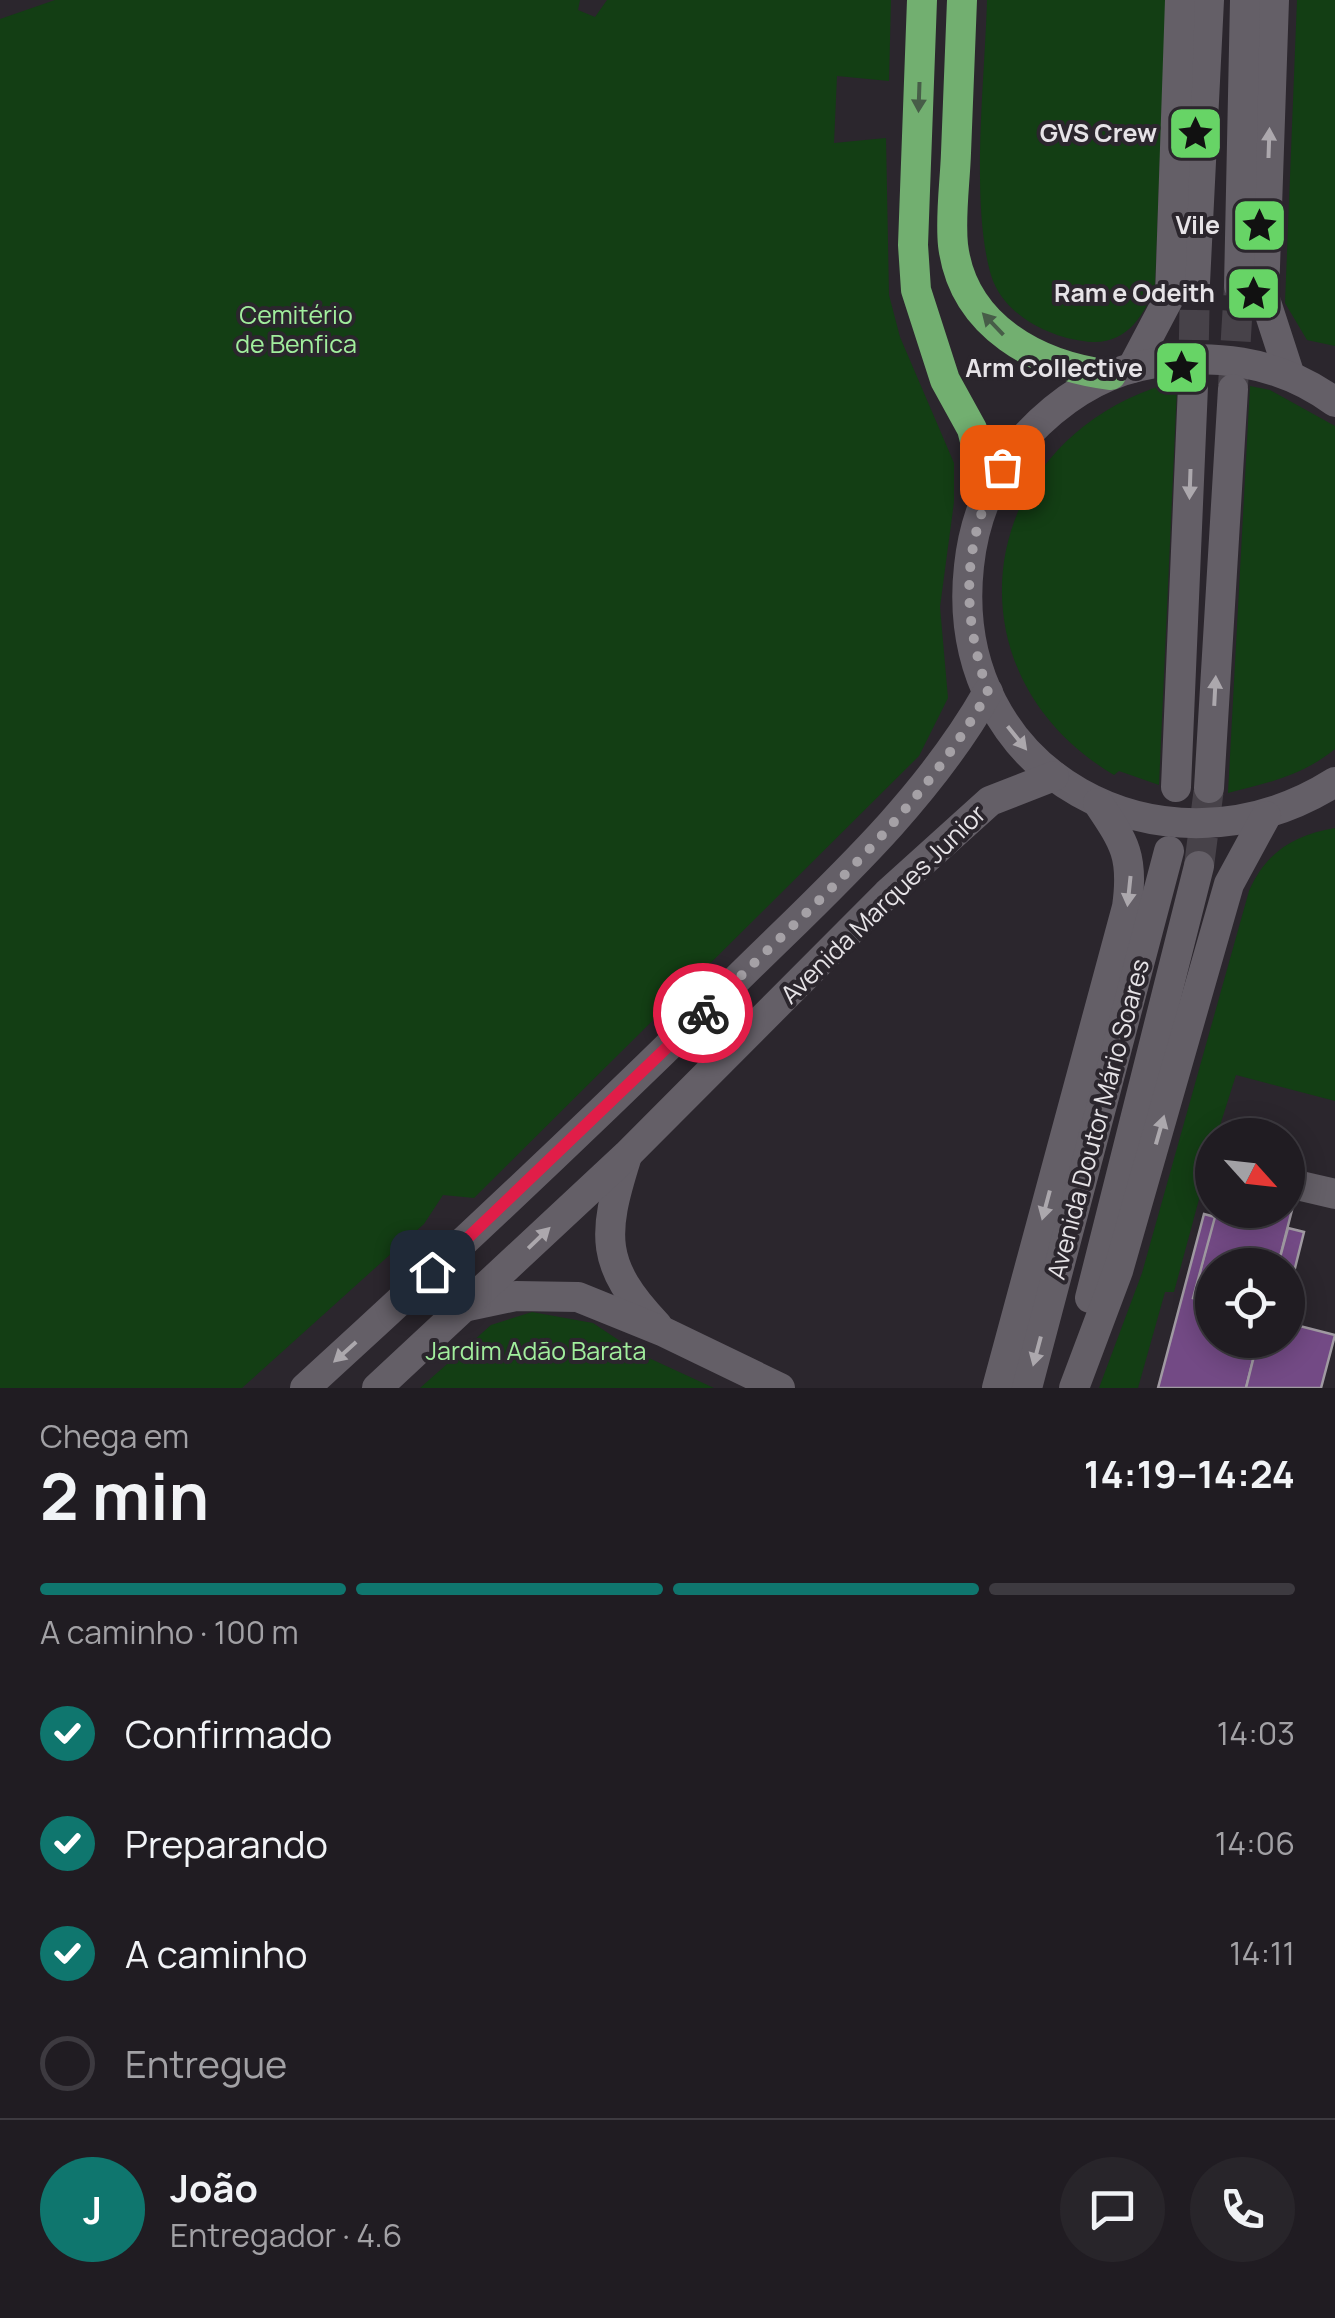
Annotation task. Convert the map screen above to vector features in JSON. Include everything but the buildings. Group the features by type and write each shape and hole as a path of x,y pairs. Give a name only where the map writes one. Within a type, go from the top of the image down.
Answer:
{"highway":[{"path":"922,0 913,245 916,290 945,380 972,428 988,492"},
{"path":"962,0 953,228 958,267 977,306 994,328 1018,346 1048,361 1122,372"}],"main road":[{"path":"1122,372 1170,296 1180,0"},
{"path":"1195,283 1209,0"},
{"path":"1240,286 1246,0"},
{"path":"1274,0 1264,296 1290,376"},
{"path":"1327,794 1266,816 1198,826 1146,820 1098,803 1054,776 1017,738 988,692 971,644 966,592 972,541 988,492 1002,467 1039,422 1073,396 1122,372 1212,359 1260,366 1330,393"},
{"path":"1176,787 1192,386"},
{"path":"1210,788 1233,389"},
{"name":"Avenida Marques Junior","path":"305,1388 519,1191 858,860 951,754 988,692"},
{"name":"Avenida Marques Junior","path":"377,1388 627,1155 887,894 990,801 1054,776"},
{"path":"997,1388 1127,906 1128,852 1098,803"},
{"path":"1071,1388 1124,1253 1229,884 1266,816"},
{"name":"Avenida Doutor Mário Soares","path":"1027,1388 1169,851"},
{"name":"Avenida Doutor Mário Soares","path":"1071,1388 1199,866"},
{"path":"627,1155 608,1224 611,1258 635,1302 662,1331"},
{"path":"1305,1186 1335,1194"},
{"path":"468,1306 516,1296 578,1298 662,1331 771,1386"}],"green space":[{"name":"Cemitério de Benfica","path":"55,0 580,0 578,10 595,17 607,0 891,0 889,81 837,76 834,143 886,138 889,295 900,337 954,463 954,502 940,607 948,698 919,756 474,1198 443,1195 424,1224 242,1388 0,1388 0,19"},
{"path":"987,0 1166,0 1155,286 1140,317 1116,338 1093,342 1046,331 1006,302 991,275 981,213 980,177"},
{"path":"1297,0 1335,0 1335,346 1307,340 1285,303"},
{"path":"1167,384 1177,387 1159,785 1119,771 1114,775 1059,731 1022,678 1004,621 1004,562 1021,505 1054,454 1103,413"},
{"path":"1250,386 1270,390 1335,426 1335,749 1297,772 1228,793"},
{"path":"1335,828 1335,1101 1236,1075 1222,1118 1195,1118 1195,1214 1174,1292 1165,1292 1138,1388 1099,1388 1142,1273 1249,891 1273,856 1307,835"},
{"name":"Jardim Adão Barata","path":"532,1312 593,1323 638,1353 714,1388 420,1388 491,1325"}],"tunnel":[{"path":"1193,385 1195,283"},
{"path":"1233,386 1239,286"},
{"path":"1199,866 1209,788"}],"way so far":[{"path":"703,1013 858,860 951,754 988,692 971,644 966,592 972,541 988,492 1002,467"}],"place":[{"name":"GVS Crew","path":"1196,133"},
{"name":"Vile","path":"1259,225"},
{"name":"Ram e Odeith","path":"1254,293"},
{"name":"Arm Collective","path":"1182,368"}],"route":[{"path":"432,1272 703,1013"}]}
